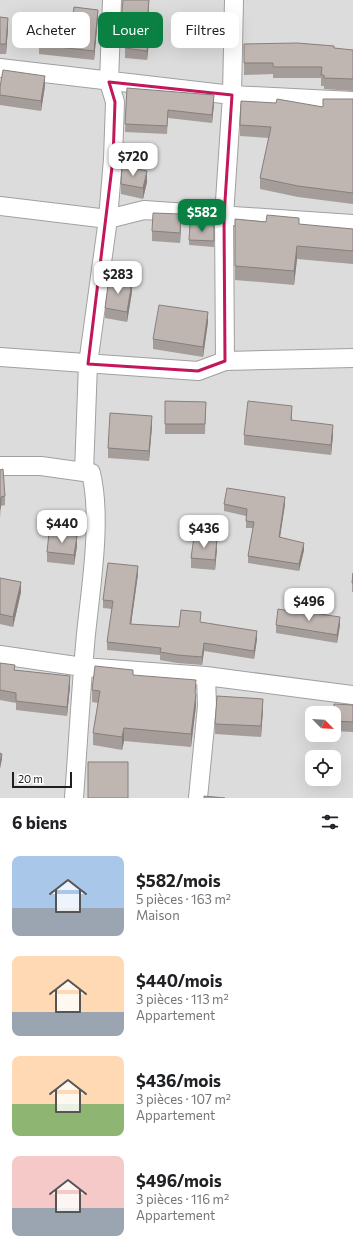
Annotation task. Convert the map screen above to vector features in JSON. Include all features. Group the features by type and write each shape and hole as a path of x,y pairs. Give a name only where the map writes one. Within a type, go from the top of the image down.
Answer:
{"street":[{"path":"84,472 88,364 108,219 113,159 115,102 109,82 112,0"},
{"path":"225,361 224,216 232,94 234,0"},
{"path":"0,68 109,82 232,94 353,101"},
{"path":"0,206 108,219 144,210 353,224"},
{"path":"0,357 198,372 225,361 353,358"},
{"path":"0,466 41,466 91,473 95,488 94,550 83,667 74,798"},
{"path":"0,655 83,667 206,676 353,695"},
{"path":"198,798 207,706 206,676"}],"highlighted area":[{"path":"109,82 232,95 224,216 225,361 198,371 88,364 113,159 115,102"}],"shaded area":[{"path":"0,0 353,0 353,798 0,798"}],"building":[{"path":"123,0 149,0 148,12 122,12"},
{"path":"74,7 98,10 94,51 66,48 90,48 90,12 73,12"},
{"path":"0,17 8,18 6,44 0,44"},
{"path":"297,43 334,46 334,48 353,50 353,79 324,78 324,75 321,75 322,67 273,67 273,63 244,63 244,44"},
{"path":"125,48 147,48 147,51"},
{"path":"3,70 45,76 41,101 0,95"},
{"path":"127,88 214,95 212,115 168,110 167,126 125,124"},
{"path":"277,99 323,107 323,99 353,99 353,193 298,186 260,178 271,127 240,125 241,101 276,103"},
{"path":"122,166 147,171 143,188 121,184"},
{"path":"153,213 181,214 180,233 152,231"},
{"path":"267,215 299,218 299,224 353,229 353,251 297,246 294,271 235,266 235,219 266,222"},
{"path":"190,224 214,225 214,241 189,240"},
{"path":"109,278 132,282 127,312 105,308"},
{"path":"159,305 208,312 203,347 153,339"},
{"path":"165,401 206,402 205,424 165,424"},
{"path":"248,401 292,406 291,420 333,425 331,445 244,435"},
{"path":"110,413 152,416 149,451 108,448"},
{"path":"3,469 5,496 1,497 0,509 0,470"},
{"path":"227,488 285,497 279,537 304,543 299,564 248,556 254,522 246,521 247,509 224,504"},
{"path":"49,533 77,536 74,555 47,552"},
{"path":"194,537 217,539 215,560 191,558"},
{"path":"108,563 138,566 130,624 179,627 181,610 201,612 200,622 257,631 254,651 204,643 202,657 160,652 161,648 107,642 113,601 103,600"},
{"path":"0,578 21,582 13,617 0,614"},
{"path":"278,609 312,615 313,613 340,617 337,635 276,625"},
{"path":"0,663 15,665 14,670 70,676 67,707 16,701 16,693 0,690"},
{"path":"95,666 133,670 133,675 196,680 196,694 191,734 124,728 122,737 93,733 100,691 92,690"},
{"path":"217,696 263,699 261,726 215,724"},
{"path":"334,704 353,705 353,722 341,721 341,706 334,706"},
{"path":"88,762 128,762 128,798 88,798"},
{"path":"204,796 225,798 204,798"}]}
